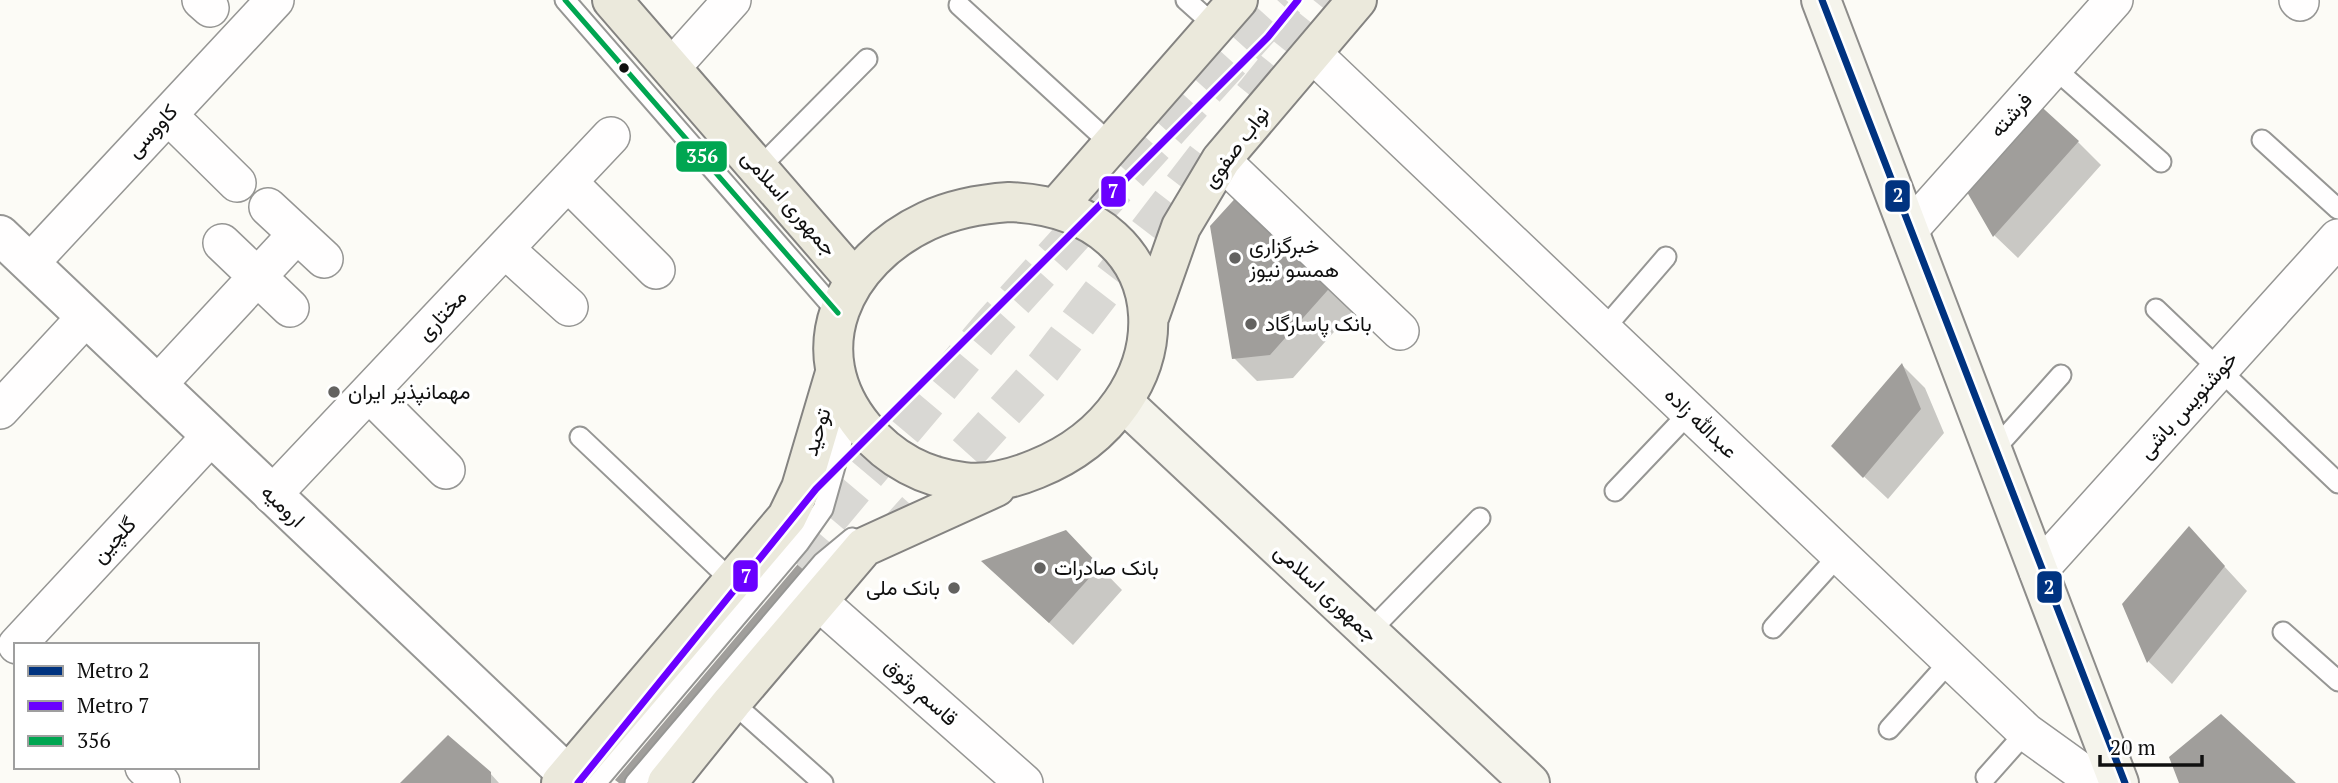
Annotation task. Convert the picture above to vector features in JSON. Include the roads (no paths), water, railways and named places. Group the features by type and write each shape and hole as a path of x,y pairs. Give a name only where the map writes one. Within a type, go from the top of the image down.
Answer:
{"main road":[{"name":"جمهوری اسلامی","path":"612,0 759,169 847,296"},
{"name":"نواب صفوی","path":"1150,315 1181,227 1221,160 1357,0"},
{"path":"1821,0 2119,783"},
{"path":"1056,208 1226,13"},
{"path":"667,783 864,547 1056,461 1088,440 1107,423 1123,402 1144,355 1150,315 1146,292 1128,255 1093,225 1056,208 1033,203 982,204 926,221 882,251 847,296 834,331 835,373 851,410 871,436 887,451 910,466 936,478 967,483 995,482 1022,475"},
{"name":"توحید","path":"575,780 732,581 787,517 800,488 835,373"},
{"name":"جمهوری اسلامی","path":"1123,402 1530,783"}],"street":[{"name":"کاووسی","path":"30,263 275,0"},
{"path":"671,68 732,0"},
{"name":"فرشته","path":"1909,230 2114,0"},
{"name":"عبدالله زاده","path":"1312,53 2026,732 2097,783"},
{"path":"167,115 237,183"},
{"name":"مختاری","path":"272,495 611,136"},
{"path":"1221,160 1400,331"},
{"path":"568,182 656,270"},
{"path":"268,207 324,259"},
{"path":"157,385 297,234"},
{"name":"ارومیه","path":"0,235 575,780"},
{"name":"خوشنویس باشی","path":"2038,571 2338,238"},
{"path":"222,243 290,308"},
{"path":"505,249 569,307"},
{"path":"0,410 86,317"},
{"path":"369,393 446,470"},
{"name":"گلچین","path":"19,643 211,436"},
{"name":"قاسم وثوق","path":"818,601 1024,783"},
{"path":"146,769 161,783"}],"lane":[{"path":"565,0 847,296"},
{"path":"1186,0 1226,13"},
{"path":"959,5 1112,145"},
{"path":"759,169 867,59"},
{"path":"2054,68 2161,162"},
{"path":"2262,140 2338,209"},
{"path":"1603,330 1666,257"},
{"path":"2156,309 2338,483"},
{"path":"1993,450 2060,375"},
{"path":"575,780 799,543 823,509 851,410"},
{"path":"1615,491 1690,412"},
{"path":"580,437 732,581"},
{"path":"635,783 823,562 854,536 967,483"},
{"path":"1368,632 1480,517"},
{"path":"1773,628 1839,555"},
{"path":"2283,632 2338,681"},
{"path":"1889,729 1951,660"},
{"path":"732,702 823,783"},
{"path":"1986,777 2026,732"}],"tunnel":[{"path":"793,561 991,326 1286,0"},
{"path":"1252,97 1330,0"},
{"path":"891,538 1044,367 1213,147"}],"metro line":[{"name":"7","path":"578,783 816,489 1268,37 1298,0"},
{"name":"2","path":"1822,0 2125,783"}],"place":[{"name":"خبرگزاری همسو نیوز","path":"1235,258"},
{"name":"بانک پاسارگاد","path":"1251,324"},
{"name":"مهمانپذیر ایران","path":"334,392"},
{"name":"بانک صادرات","path":"1040,568"},
{"name":"بانک ملی","path":"954,588"}]}
